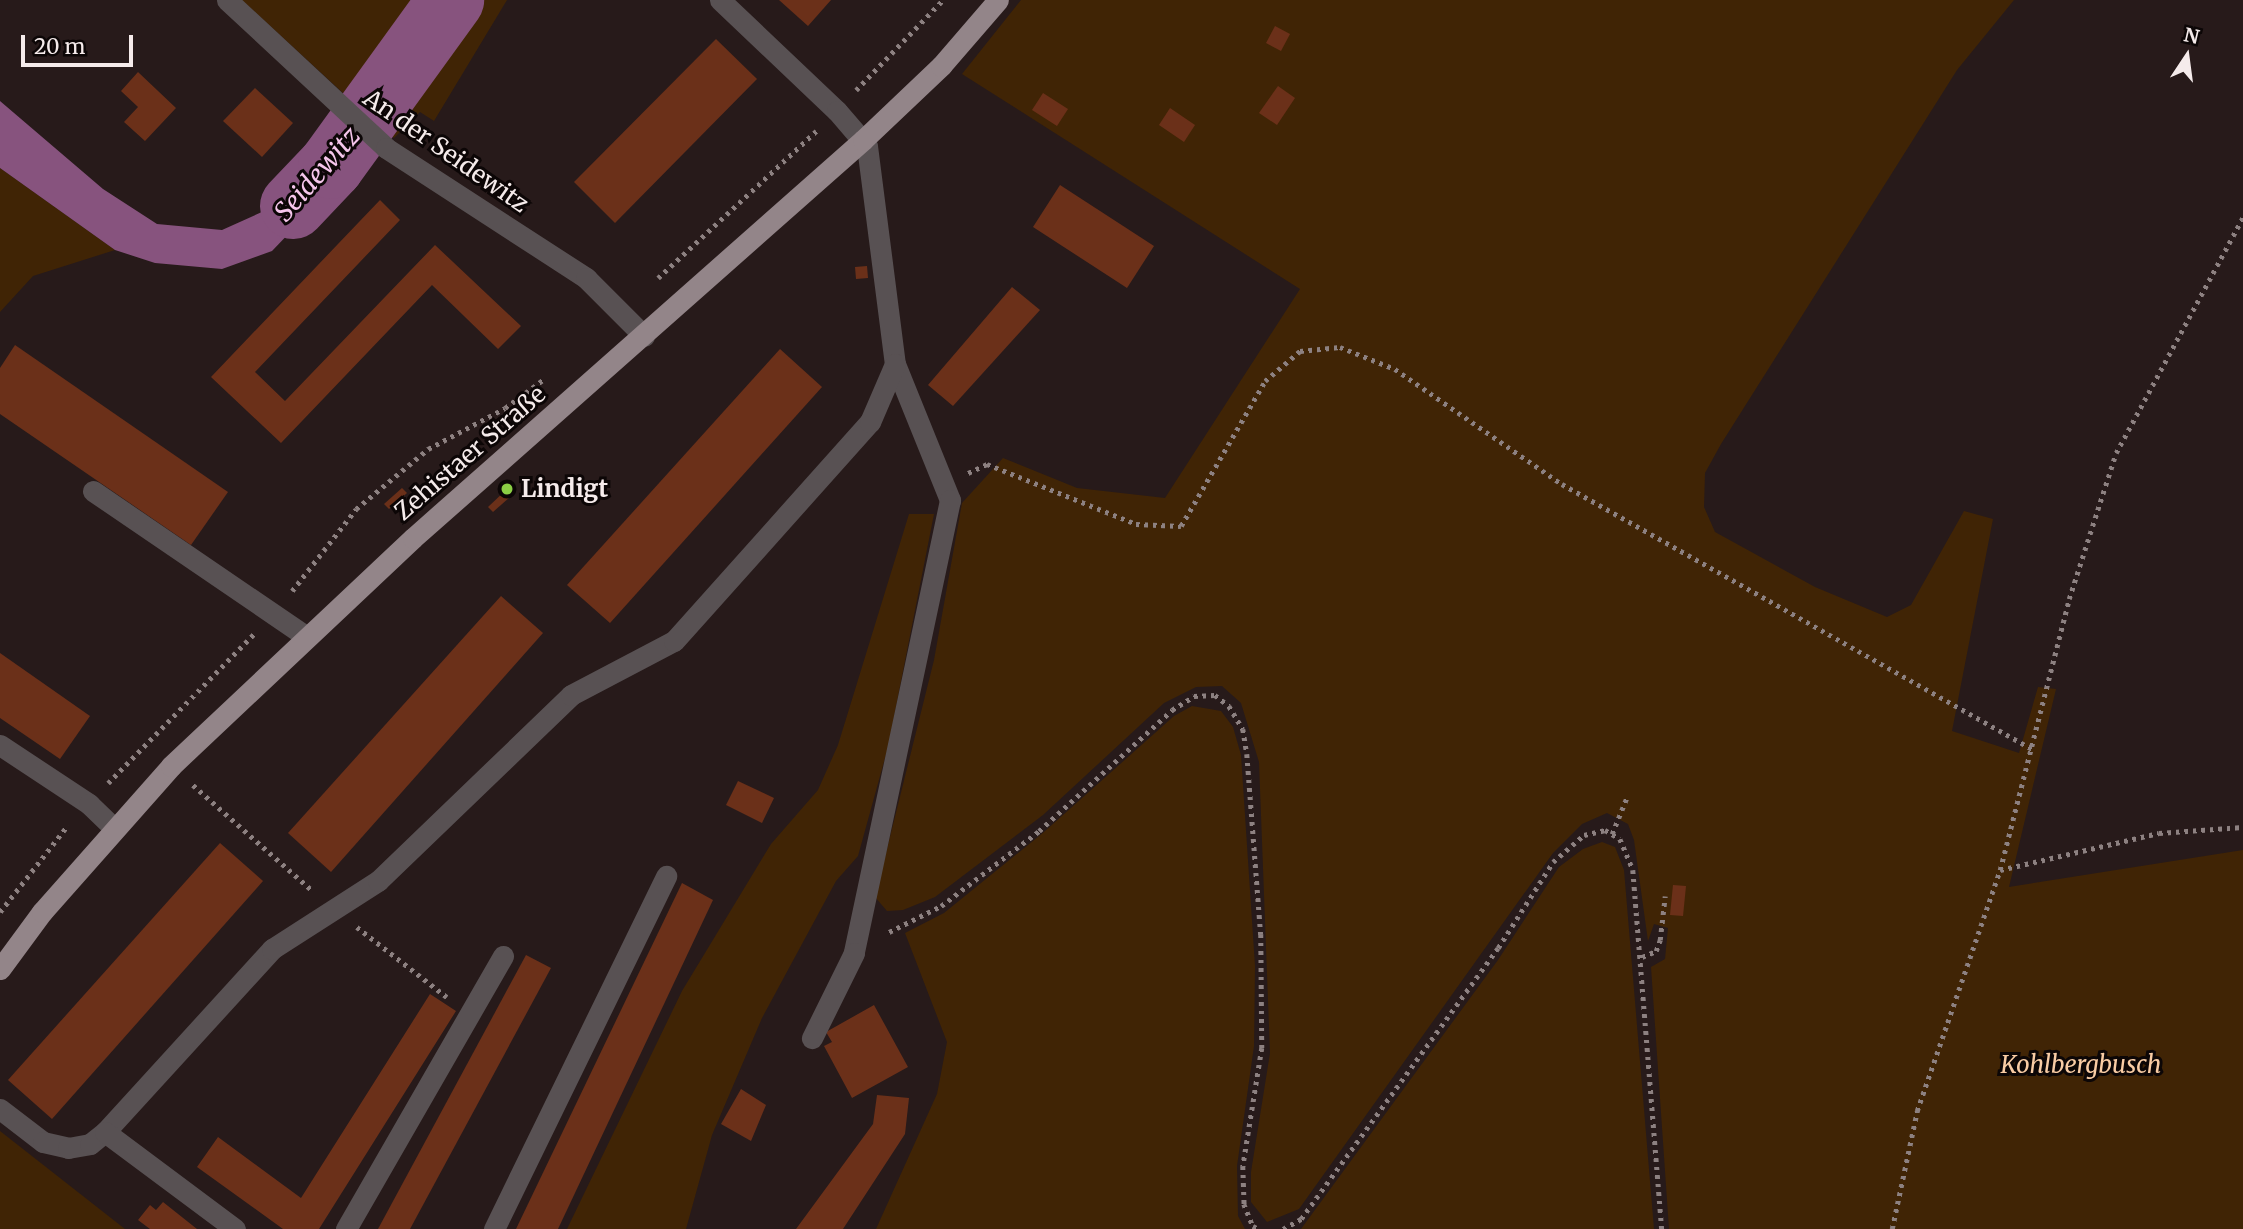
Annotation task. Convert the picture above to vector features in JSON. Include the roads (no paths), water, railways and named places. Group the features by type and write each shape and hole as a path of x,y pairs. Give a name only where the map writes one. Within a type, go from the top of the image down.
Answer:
{"main road":[{"name":"Zehistaer Straße","path":"0,968 115,829 172,766 307,637 863,140 940,66 998,0"}],"street":[{"name":"An der Seidewitz","path":"227,0 339,109 386,148 586,278 644,336"},
{"path":"720,0 837,111 863,140 875,192 895,364 950,500 854,953 811,1038"},
{"path":"0,1110 43,1142 68,1148 90,1143 105,1132 272,949 378,881 571,695 674,642 870,422 895,364"},
{"path":"93,491 307,637"},
{"path":"0,746 89,804 115,829"},
{"path":"494,1229 666,876"},
{"path":"346,1229 503,956"},
{"path":"105,1132 235,1229"}],"water":[{"path":"451,0 471,0 385,130 368,116"},
{"path":"0,101 103,189 157,224 222,230 273,207 330,120 368,151 272,251 222,269 155,263 115,250 0,168"}],"waterway":[{"name":"Seidewitz","path":"293,206 331,166 451,0"}],"place":[{"name":"Lindigt","path":"507,489"}],"park label":[{"name":"Kohlbergbusch","path":"2081,1065"}]}
